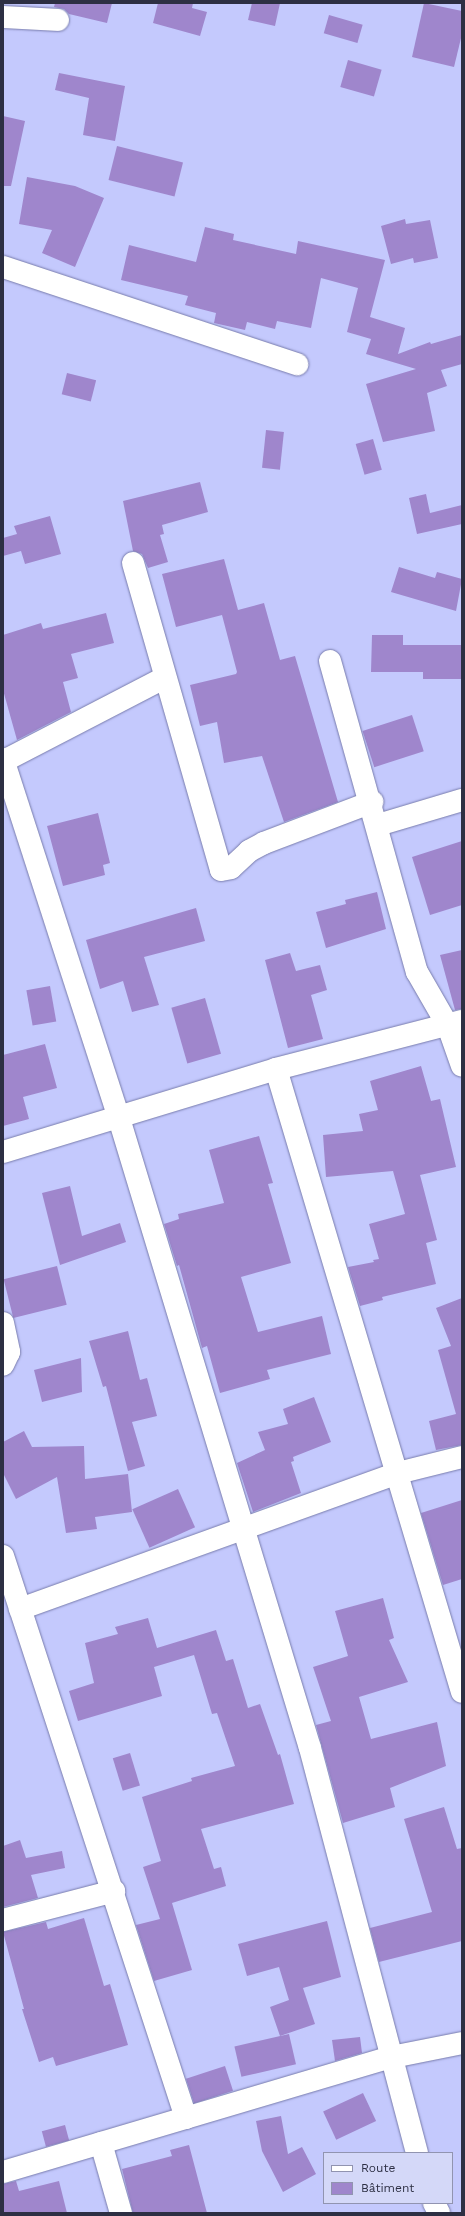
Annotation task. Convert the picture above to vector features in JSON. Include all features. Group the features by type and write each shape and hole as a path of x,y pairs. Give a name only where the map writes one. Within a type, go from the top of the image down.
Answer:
{"street":[{"path":"3,17 58,20"},
{"path":"3,267 297,364"},
{"path":"133,563 164,678 221,870 231,868 249,851 264,843 372,802"},
{"path":"330,661 372,802 417,972 455,1023 462,1066"},
{"path":"164,678 3,760 118,1115 242,1528 310,1748 417,2152"},
{"path":"378,825 462,800"},
{"path":"3,1152 118,1115 276,1069 455,1023"},
{"path":"276,1069 398,1473 462,1692"},
{"path":"3,1323 9,1352 3,1365"},
{"path":"20,1609 398,1473 462,1457"},
{"path":"3,1556 114,1891 186,2118"},
{"path":"3,1920 114,1891"},
{"path":"3,2172 392,2057 462,2043"},
{"path":"102,2143 121,2213"},
{"path":"434,2204 439,2213"}],"building":[{"path":"55,3 112,3 107,23 69,14 64,9 54,7"},
{"path":"158,3 193,3 192,8 207,12 200,36 153,23"},
{"path":"252,3 280,3 275,26 248,20"},
{"path":"424,3 462,11 462,34 454,67 412,57"},
{"path":"329,15 363,25 357,43 324,33"},
{"path":"348,60 382,70 374,97 340,87"},
{"path":"59,73 125,86 115,141 83,135 89,98 55,90"},
{"path":"3,116 25,121 11,186 3,186"},
{"path":"117,146 183,162 175,196 109,180"},
{"path":"27,177 75,186 104,198 75,267 42,253 52,230 19,224"},
{"path":"405,219 406,224 430,220 438,258 414,263 413,258 391,264 381,226"},
{"path":"205,227 234,234 233,240 296,254 298,241 385,260 370,317 405,328 398,354 430,342 431,344 462,335 462,364 441,370 447,386 427,393 435,431 383,442 366,384 416,369 366,354 371,339 347,332 358,288 321,278 311,328 277,321 275,329 247,322 245,330 214,323 216,313 185,305 188,296 121,280 129,245 196,262"},
{"path":"67,373 96,380 91,402 62,394"},
{"path":"266,430 284,432 280,470 262,468"},
{"path":"373,439 382,470 365,475 356,444"},
{"path":"200,482 208,512 162,525 164,534 160,535 168,562 148,568 142,554 133,551 123,501"},
{"path":"426,494 430,513 462,505 462,524 417,534 409,498"},
{"path":"50,516 61,554 25,564 21,551 3,556 3,538 17,534 14,526"},
{"path":"224,559 238,610 264,603 280,660 295,656 338,802 284,822 262,756 224,763 217,722 200,726 190,685 236,674 237,672 222,615 176,627 162,574"},
{"path":"399,567 435,578 437,572 462,579 456,611 391,592"},
{"path":"106,613 114,643 71,654 78,678 63,682 71,712 17,740 3,690 3,635 41,623 43,629"},
{"path":"372,635 403,635 403,645 461,645 461,679 423,679 423,672 371,672"},
{"path":"412,715 424,751 374,767 363,731"},
{"path":"98,813 110,863 103,865 105,875 63,886 47,826"},
{"path":"462,841 462,905 430,915 412,857"},
{"path":"377,892 386,929 326,948 316,912 346,904 345,900"},
{"path":"196,908 205,941 144,957 159,1005 132,1012 123,981 100,989 86,940"},
{"path":"462,950 462,1009 455,1010 440,955"},
{"path":"290,953 296,971 320,965 327,990 311,995 323,1039 288,1048 265,960"},
{"path":"50,986 56,1021 33,1026 26,990"},
{"path":"205,998 221,1054 187,1063 171,1008"},
{"path":"45,1044 57,1088 23,1097 29,1119 3,1126 3,1055"},
{"path":"421,1066 431,1101 440,1099 456,1167 420,1175 437,1240 426,1243 436,1284 382,1297 383,1300 360,1306 348,1267 374,1262 373,1260 379,1259 369,1224 405,1214 393,1171 326,1177 323,1135 363,1131 359,1114 378,1110 370,1081"},
{"path":"259,1136 273,1183 268,1184 291,1263 241,1277 258,1332 322,1316 331,1354 267,1370 270,1379 220,1393 207,1346 202,1348 179,1265 177,1266 164,1224 179,1219 178,1214 224,1203 209,1150"},
{"path":"70,1186 82,1236 120,1223 126,1242 60,1265 42,1193"},
{"path":"57,1266 67,1305 13,1318 4,1279"},
{"path":"462,1298 462,1445 436,1450 429,1421 456,1414 438,1350 451,1346 436,1308"},
{"path":"128,1331 140,1380 147,1378 157,1416 132,1422 145,1466 128,1471 106,1386 103,1387 89,1341"},
{"path":"81,1358 82,1392 42,1402 34,1370"},
{"path":"314,1397 331,1442 293,1457 294,1461 291,1462 301,1493 253,1512 237,1463 265,1450 258,1432 288,1424 283,1409"},
{"path":"24,1431 32,1447 84,1446 85,1479 128,1474 132,1512 95,1517 97,1529 66,1533 57,1477 16,1499 3,1473 3,1442"},
{"path":"178,1489 195,1527 149,1548 132,1509"},
{"path":"462,1500 462,1579 443,1585 421,1513"},
{"path":"383,1598 394,1638 389,1640 408,1682 359,1697 371,1739 437,1722 446,1766 390,1788 395,1807 343,1823 316,1725 331,1721 313,1667 348,1656 335,1611"},
{"path":"148,1618 157,1648 216,1630 226,1661 233,1659 248,1708 260,1704 278,1755 280,1754 294,1804 201,1829 214,1869 221,1867 226,1886 172,1903 192,1970 154,1981 136,1925 160,1919 143,1867 161,1861 142,1797 192,1781 191,1778 235,1766 217,1713 212,1714 194,1655 154,1667 162,1696 78,1721 69,1691 94,1683 85,1643 118,1634 115,1627"},
{"path":"130,1753 140,1786 123,1791 113,1758"},
{"path":"444,1807 457,1849 462,1848 462,1941 379,1962 370,1928 432,1912 404,1819"},
{"path":"20,1840 26,1858 62,1851 65,1868 31,1875 38,1898 3,1907 3,1846"},
{"path":"84,1918 104,1986 110,1984 128,2045 56,2066 53,2057 39,2062 22,2009 24,2009 3,1932 46,1922 48,1929"},
{"path":"327,1921 341,1977 303,1988 315,2024 280,2036 270,2007 289,2000 279,1967 247,1976 238,1944"},
{"path":"289,2034 296,2064 241,2077 234,2047"},
{"path":"360,2037 362,2053 335,2061 332,2040"},
{"path":"225,2066 233,2091 194,2103 186,2079"},
{"path":"363,2093 376,2121 336,2140 323,2112"},
{"path":"281,2116 288,2154 302,2147 316,2174 283,2192 262,2151 256,2121"},
{"path":"65,2125 69,2140 46,2147 42,2131"},
{"path":"189,2145 207,2213 133,2213 122,2169 172,2156 170,2150"},
{"path":"16,2181 19,2191 59,2181 67,2213 3,2213 3,2184"}]}
